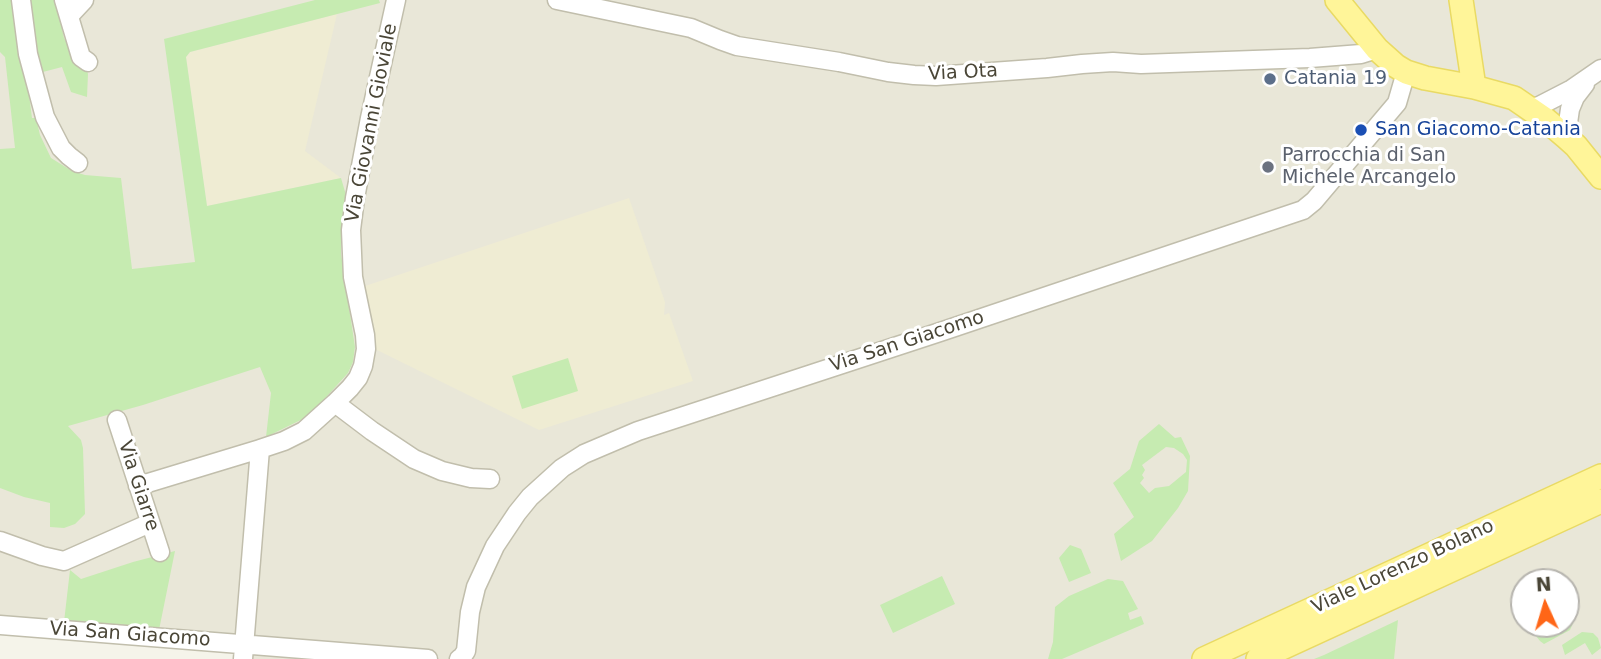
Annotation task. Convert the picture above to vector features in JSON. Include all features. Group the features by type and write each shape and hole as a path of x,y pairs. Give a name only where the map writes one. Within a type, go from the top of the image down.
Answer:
{"main road":[{"path":"1337,0 1377,49 1406,72 1514,98 1566,137 1596,168 1601,177"},
{"path":"1461,0 1474,87"},
{"name":"Viale Lorenzo Bolano","path":"1204,659 1601,476"},
{"name":"Viale Lorenzo Bolano","path":"1258,659 1601,501"}],"street":[{"path":"22,0 28,54 45,117 61,148 78,163"},
{"path":"84,0 67,8 81,57 88,62"},
{"path":"388,0 392,19"},
{"name":"Via Giovanni Gioviale","path":"138,486 284,441 304,431 351,388 358,378 366,349 354,276 351,230 370,118 397,0"},
{"name":"Via Ota","path":"556,0 590,4 691,28 737,46 914,75 936,76 1113,62 1141,64 1310,58 1360,54 1377,49"},
{"name":"Via San Giacomo","path":"458,659 466,651 476,587 495,546 530,497 562,468 584,454 638,431 1303,210 1314,201 1396,103 1406,72"},
{"path":"1575,97 1539,115 1539,106 1595,74"},
{"path":"1566,137 1570,108 1575,97 1595,74"},
{"path":"335,403 414,459 442,471 471,478 490,479"},
{"name":"Via Giarre","path":"117,420 160,552"},
{"path":"244,651 260,449"},
{"path":"0,541 64,561 150,523"},
{"name":"Via San Giacomo","path":"0,625 244,651 428,659"}],"shaded area":[{"path":"0,0 1601,0 1601,659 243,659 244,644 0,625"},
{"path":"337,14 305,151 341,178 207,206 186,57 190,52"},
{"path":"629,198 665,302 664,315 669,313 693,381 539,430 375,349 373,322 362,287"}],"green space":[{"path":"0,0 17,0 32,118 36,118 40,135 51,158 72,171 85,175 121,178 132,269 195,262 164,39 315,0 379,0 380,3 190,52 186,57 207,206 341,178 346,195 341,254 355,347 348,373 309,416 266,437 271,393 260,367 68,426 81,440 83,448 85,514 75,524 64,528 50,527 50,503 0,488 0,149 15,148 5,57 0,52"},
{"path":"27,0 56,0 64,38 88,74 87,97 71,92 62,67 39,73"},
{"path":"568,358 578,391 522,409 512,376"},
{"path":"1159,424 1175,438 1181,437 1190,456 1188,491 1152,541 1121,561 1114,534 1134,517 1113,483 1130,469 1139,441","holes":["1166,447 1174,448 1187,460 1186,472 1169,486 1155,488 1149,493 1140,483 1145,470 1142,465"]},
{"path":"1070,545 1081,549 1091,573 1069,582 1059,558"},
{"path":"175,551 159,630 64,622 70,570 81,579"},
{"path":"942,576 955,604 893,633 880,605"},
{"path":"1108,579 1123,581 1138,609 1128,613 1130,620 1141,616 1144,624 1062,659 1048,659 1053,642 1055,607 1069,596"},
{"path":"1398,620 1394,659 1314,659 1324,655"},
{"path":"1580,633 1593,633 1601,648 1592,655 1585,643 1565,655 1562,645 1573,638 1580,638"},
{"path":"1538,638 1555,638 1544,644"}],"place":[{"name":"Catania 19","path":"1270,79"},
{"name":"San Giacomo-Catania","path":"1361,130"},
{"name":"Parrocchia di San Michele Arcangelo","path":"1268,167"}]}
